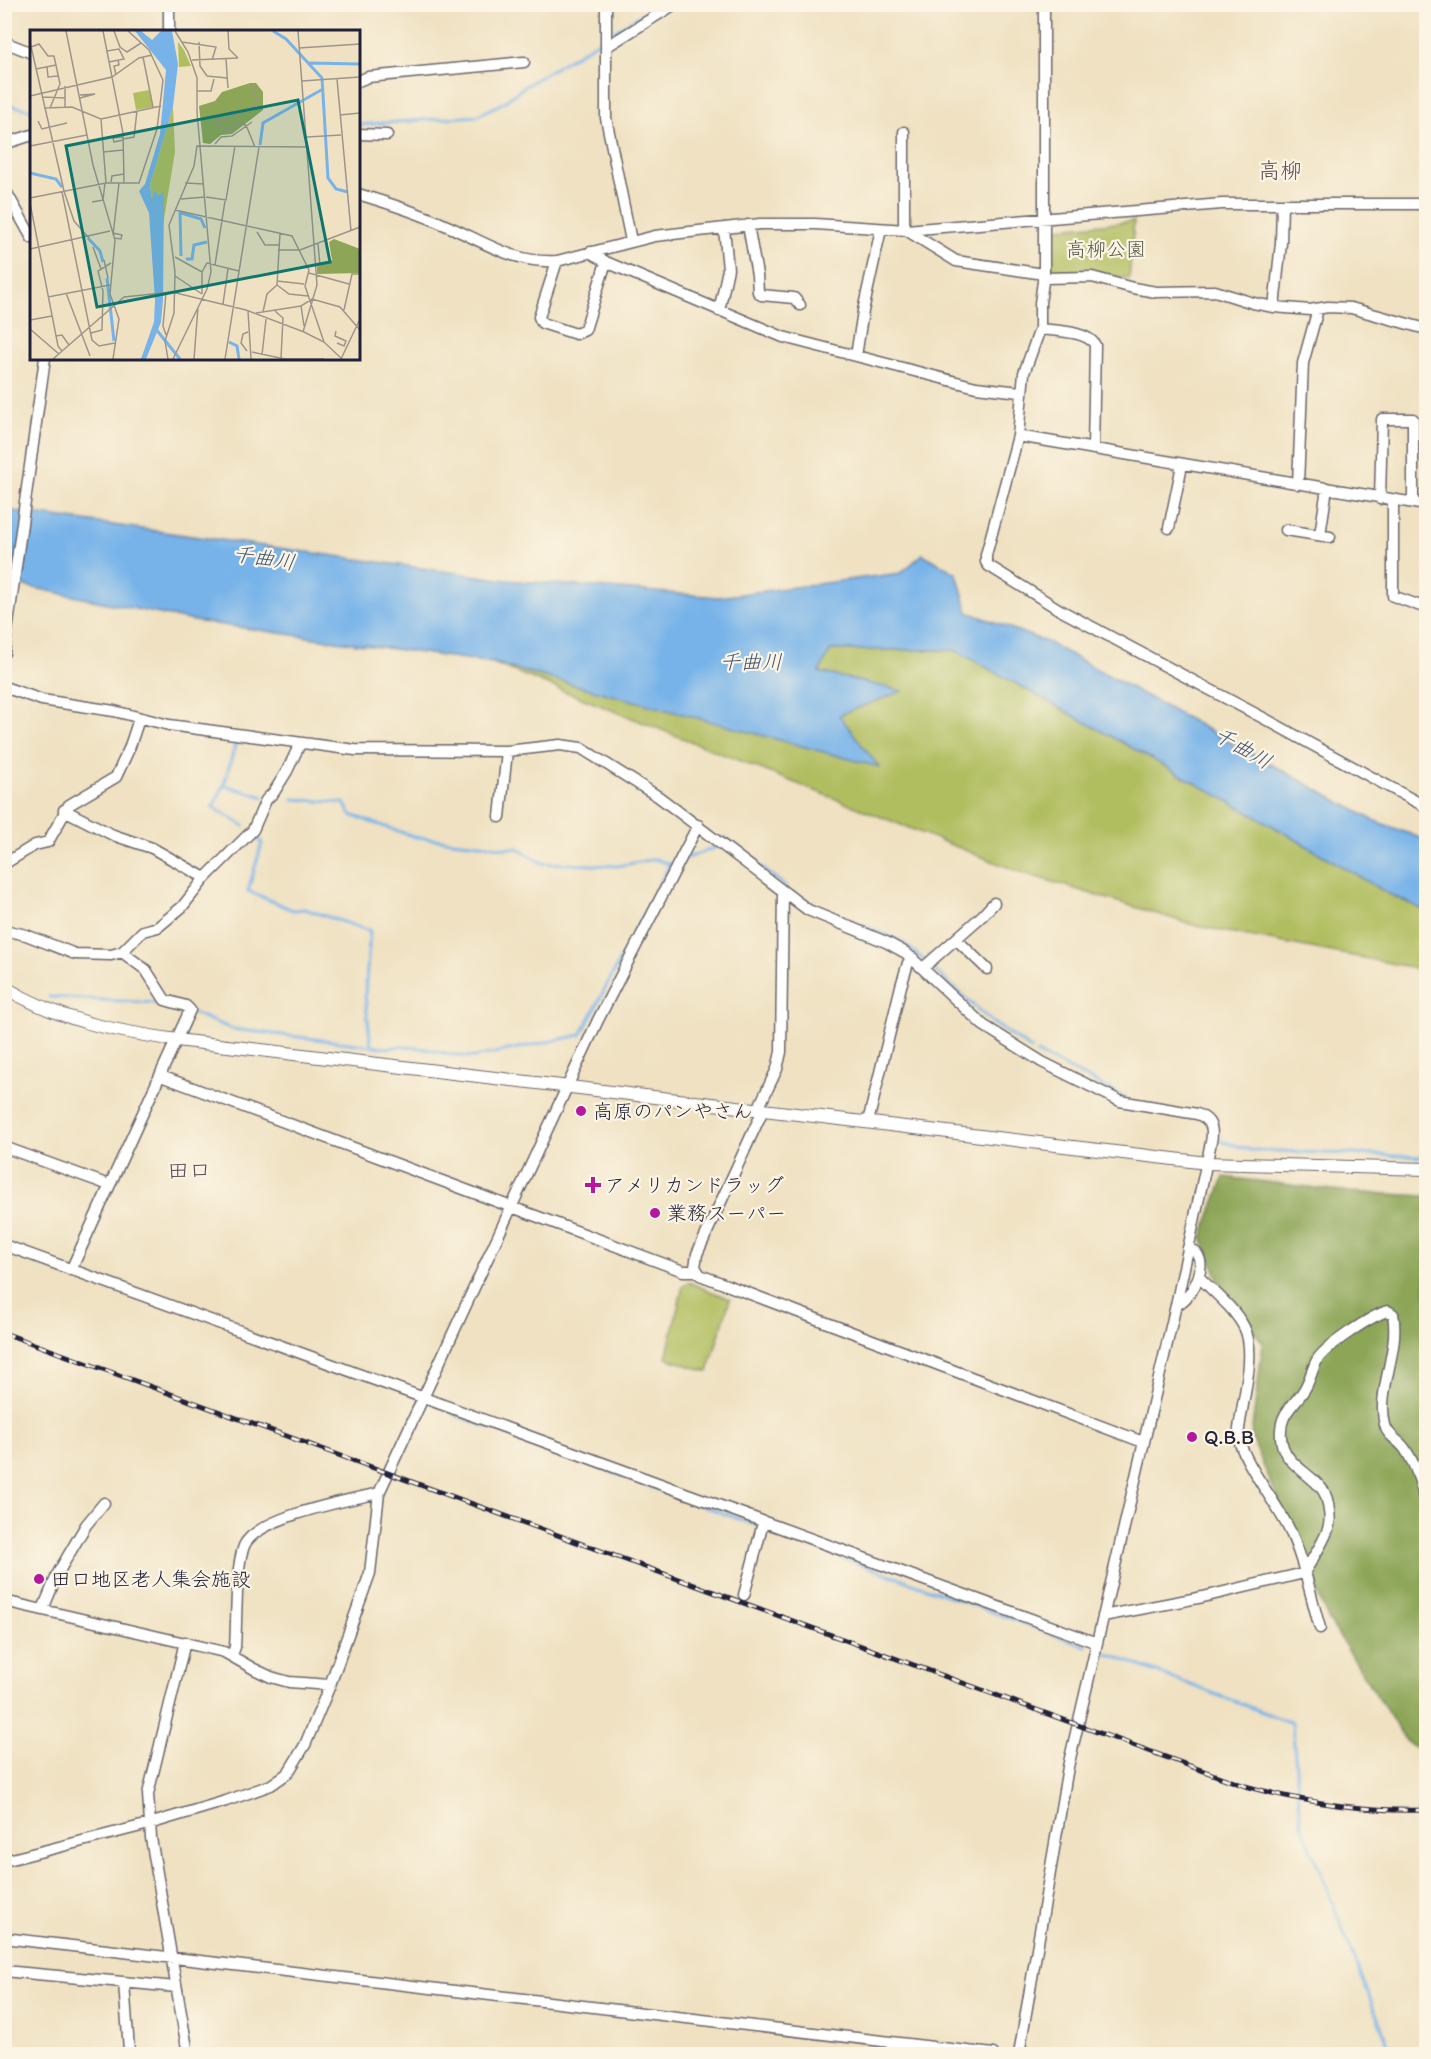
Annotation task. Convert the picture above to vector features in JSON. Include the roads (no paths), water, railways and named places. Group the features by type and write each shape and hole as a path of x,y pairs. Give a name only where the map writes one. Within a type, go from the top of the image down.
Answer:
{"main road":[{"path":"4,987 67,1018 114,1030 177,1040 1206,1163 1426,1169"}],"street":[{"path":"170,4 170,30"},
{"path":"606,4 606,118 631,241"},
{"path":"606,41 675,4"},
{"path":"1044,4 1044,276 1040,303 1040,329 1024,373 1020,392 1021,417 1018,436 986,562 1060,610 1426,807"},
{"path":"4,42 30,51"},
{"path":"360,80 368,76 524,62"},
{"path":"904,132 904,224 906,230 956,261 1044,276 1092,277 1156,292 1215,291 1274,307 1351,308 1426,330"},
{"path":"360,134 387,135"},
{"path":"4,144 30,136"},
{"path":"4,188 30,234"},
{"path":"360,195 445,224 522,259 543,262 557,261 631,241 748,225 798,224 906,230 1222,204 1426,204"},
{"path":"1274,307 1281,243 1282,204"},
{"path":"748,225 758,292 761,295 794,298 800,305"},
{"path":"719,311 728,269 724,228"},
{"path":"856,356 863,311 881,229"},
{"path":"590,252 606,262 783,337 987,389 1020,392"},
{"path":"557,261 539,317 542,323 576,334 585,330 606,262"},
{"path":"1298,484 1303,363 1318,309"},
{"path":"1040,329 1090,338 1095,345 1093,449"},
{"path":"4,653 8,606 45,360"},
{"path":"1380,499 1382,418 1413,419 1413,503"},
{"path":"1018,436 1426,505"},
{"path":"1169,528 1182,465"},
{"path":"1286,530 1325,536 1327,488"},
{"path":"1393,500 1393,596 1426,608"},
{"path":"4,687 42,700 114,711 139,719 201,730 355,750 507,751 560,745 581,748 659,797 808,910 886,942 913,958 983,1025 1042,1062 1120,1101 1206,1117 1212,1128 1212,1135 1176,1305 1096,1643 1058,1822 1019,2055"},
{"path":"4,864 34,845 48,842 64,810 76,800 116,777 139,719"},
{"path":"4,930 26,935 75,954 111,955 122,952 143,931 159,927 182,907 205,878 253,830 266,800 287,771 300,744"},
{"path":"500,817 507,751"},
{"path":"64,810 114,835 152,848 205,878"},
{"path":"4,1861 149,1824 237,1798 280,1780 288,1773 300,1755 330,1685 370,1573 379,1493 567,1086 698,825"},
{"path":"696,1271 697,1254 777,1069 781,1052 783,891"},
{"path":"923,968 994,903"},
{"path":"956,939 987,969"},
{"path":"71,1270 190,1012 186,1006 165,1000 146,970 122,952"},
{"path":"868,1122 901,986 908,963 913,958"},
{"path":"161,1076 683,1271 696,1271 704,1278 1143,1442"},
{"path":"4,1147 109,1185"},
{"path":"4,1245 423,1397 762,1526 1096,1643"},
{"path":"1176,1305 1184,1302 1200,1278 1198,1255 1194,1250 1188,1248"},
{"path":"1200,1278 1235,1313 1248,1337 1248,1358 1238,1438 1242,1450 1292,1536 1320,1628"},
{"path":"1103,1616 1203,1597 1304,1573 1323,1541 1330,1518 1327,1498 1323,1490 1290,1461 1283,1449 1281,1437 1284,1413 1305,1389 1317,1360 1340,1337 1388,1311 1393,1314 1395,1323 1394,1349 1386,1388 1384,1424 1387,1432 1404,1447 1415,1465 1425,1502 1426,1520"},
{"path":"232,1655 235,1647 239,1575 243,1550 250,1538 277,1521 379,1493"},
{"path":"43,1609 58,1573 86,1525 104,1503"},
{"path":"744,1596 762,1526"},
{"path":"4,1601 185,1642 232,1655 254,1670 290,1682 330,1685"},
{"path":"185,1642 149,1785 149,1824 188,2055"},
{"path":"4,1938 993,2055"},
{"path":"4,1971 176,1988"},
{"path":"124,1983 129,2050"}],"water":[{"name":"千曲川","path":"5,510 507,580 719,597 901,573 923,554 957,574 968,612 1049,643 1373,820 1426,840 1426,911 1389,894 1266,822 955,650 831,650 819,672 903,691 839,715 879,767 493,663 194,621 5,582"}],"waterway":[{"path":"610,34 658,4"},
{"path":"360,125 476,116 503,103 525,86 604,38"},
{"path":"4,104 30,110"},
{"path":"236,742 224,785 264,797"},
{"path":"224,785 213,807 244,826"},
{"path":"293,799 344,803 351,815 415,837 517,848 542,863 617,866 655,859 669,864"},
{"path":"722,839 724,837 786,887"},
{"path":"258,839 262,843 248,891 293,910 305,909 370,931 365,996 371,1045"},
{"path":"684,859 717,847"},
{"path":"193,1013 232,1029 389,1048 421,1048 475,1057 581,1035 670,864 674,863"},
{"path":"793,893 821,909 900,941 924,960"},
{"path":"931,967 993,1023 1031,1049"},
{"path":"49,997 166,1005"},
{"path":"1037,1053 1125,1097"},
{"path":"1221,1141 1251,1150 1426,1157"},
{"path":"4,1251 71,1275"},
{"path":"455,1415 758,1526"},
{"path":"764,1529 1086,1646"},
{"path":"1103,1652 1292,1723 1301,1823 1392,2054"}],"railway":[{"path":"4,1333 1245,1786 1334,1805 1426,1810"}],"place":[{"name":"高原のパンやさん","path":"581,1111"},
{"name":"アメリカンドラッグ","path":"593,1185"},
{"name":"業務スーパー","path":"655,1213"},
{"name":"Q.B.B","path":"1192,1437"},
{"name":"田口地区老人集会施設","path":"39,1579"}],"district":[{"name":"高柳","path":"1280,170"},
{"name":"田口","path":"189,1170"}],"park label":[{"name":"高柳公園","path":"1106,249"}]}
